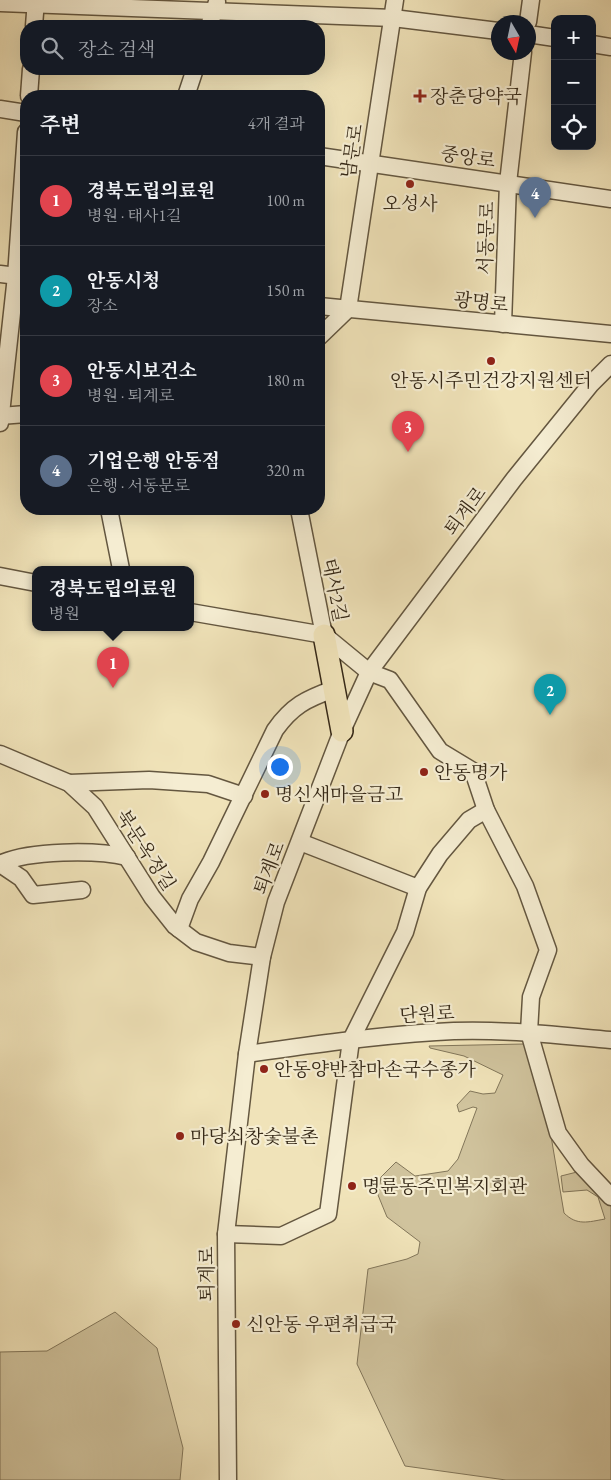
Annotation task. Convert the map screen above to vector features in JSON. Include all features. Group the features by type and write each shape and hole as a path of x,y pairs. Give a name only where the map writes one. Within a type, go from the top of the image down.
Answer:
{"main road":[{"path":"324,635 342,731"}],"street":[{"name":"남문로","path":"348,309 395,0"},
{"path":"529,15 532,0"},
{"path":"0,3 36,2 214,12 393,18 491,30"},
{"path":"34,20 36,2"},
{"path":"536,35 551,37"},
{"path":"596,45 611,47"},
{"name":"서동문로","path":"503,324 508,183 523,60"},
{"path":"29,90 31,75"},
{"path":"188,90 193,75"},
{"path":"0,109 20,112"},
{"name":"중앙로","path":"325,157 611,199"},
{"path":"20,204 0,418 20,415"},
{"path":"325,307 348,309"},
{"path":"325,331 348,309"},
{"name":"광명로","path":"348,309 611,334"},
{"name":"퇴계로","path":"228,1480 226,1234 247,1054 262,957 276,902 342,731 369,672 509,486 591,384 611,364"},
{"path":"110,515 120,566"},
{"name":"태사2길","path":"194,613 324,635 299,515"},
{"path":"0,576 32,583"},
{"path":"324,635 369,672 390,680 440,751 473,771 486,810 524,886 548,950 531,997 529,1032 558,1133 582,1165 611,1197"},
{"path":"179,930 190,899 211,862 275,730 288,711 310,697 334,689"},
{"name":"북문옥정길","path":"0,754 69,783 94,807 152,897 179,930 196,942 221,950 262,957"},
{"path":"69,783 149,780 208,784 244,796"},
{"path":"226,1234 281,1236 328,1214 351,1040 405,932 418,888 440,854 469,820 486,810"},
{"path":"300,842 418,888"},
{"path":"0,864 28,857 78,852 109,853 127,857"},
{"path":"0,864 21,878 33,895 82,890"},
{"name":"단원로","path":"247,1054 351,1040 438,1032 529,1032 611,1040"}],"shaded area":[{"path":"524,1044 551,1136 564,1213 574,1220 583,1222 605,1219 598,1197 587,1190 563,1192 561,1176 581,1171 609,1200 611,1206 611,1480 506,1480 405,1466 357,1364 368,1269 407,1259 418,1254 420,1242 387,1217 378,1195 381,1177 396,1162 415,1176 448,1171 458,1159 477,1108 473,1107 459,1112 457,1105 470,1091 483,1094 495,1093 503,1075 464,1056 430,1048 429,1046"},
{"path":"115,1312 157,1348 183,1448 180,1480 0,1480 0,1352 47,1351"}],"place":[{"name":"장춘당약국","path":"420,96"},
{"name":"오성사","path":"410,184"},
{"name":"기업은행 안동점","path":"535,218"},
{"name":"안동시주민건강지원센터","path":"491,361"},
{"name":"안동시보건소","path":"408,452"},
{"name":"경북도립의료원","path":"113,688"},
{"name":"안동시청","path":"550,715"},
{"name":"안동명가","path":"424,772"},
{"name":"명신새마을금고","path":"265,794"},
{"name":"안동양반참마손국수종가","path":"264,1069"},
{"name":"마당쇠창숯불촌","path":"180,1136"},
{"name":"명륜동주민복지회관","path":"352,1186"},
{"name":"신안동 우편취급국","path":"236,1324"}]}
